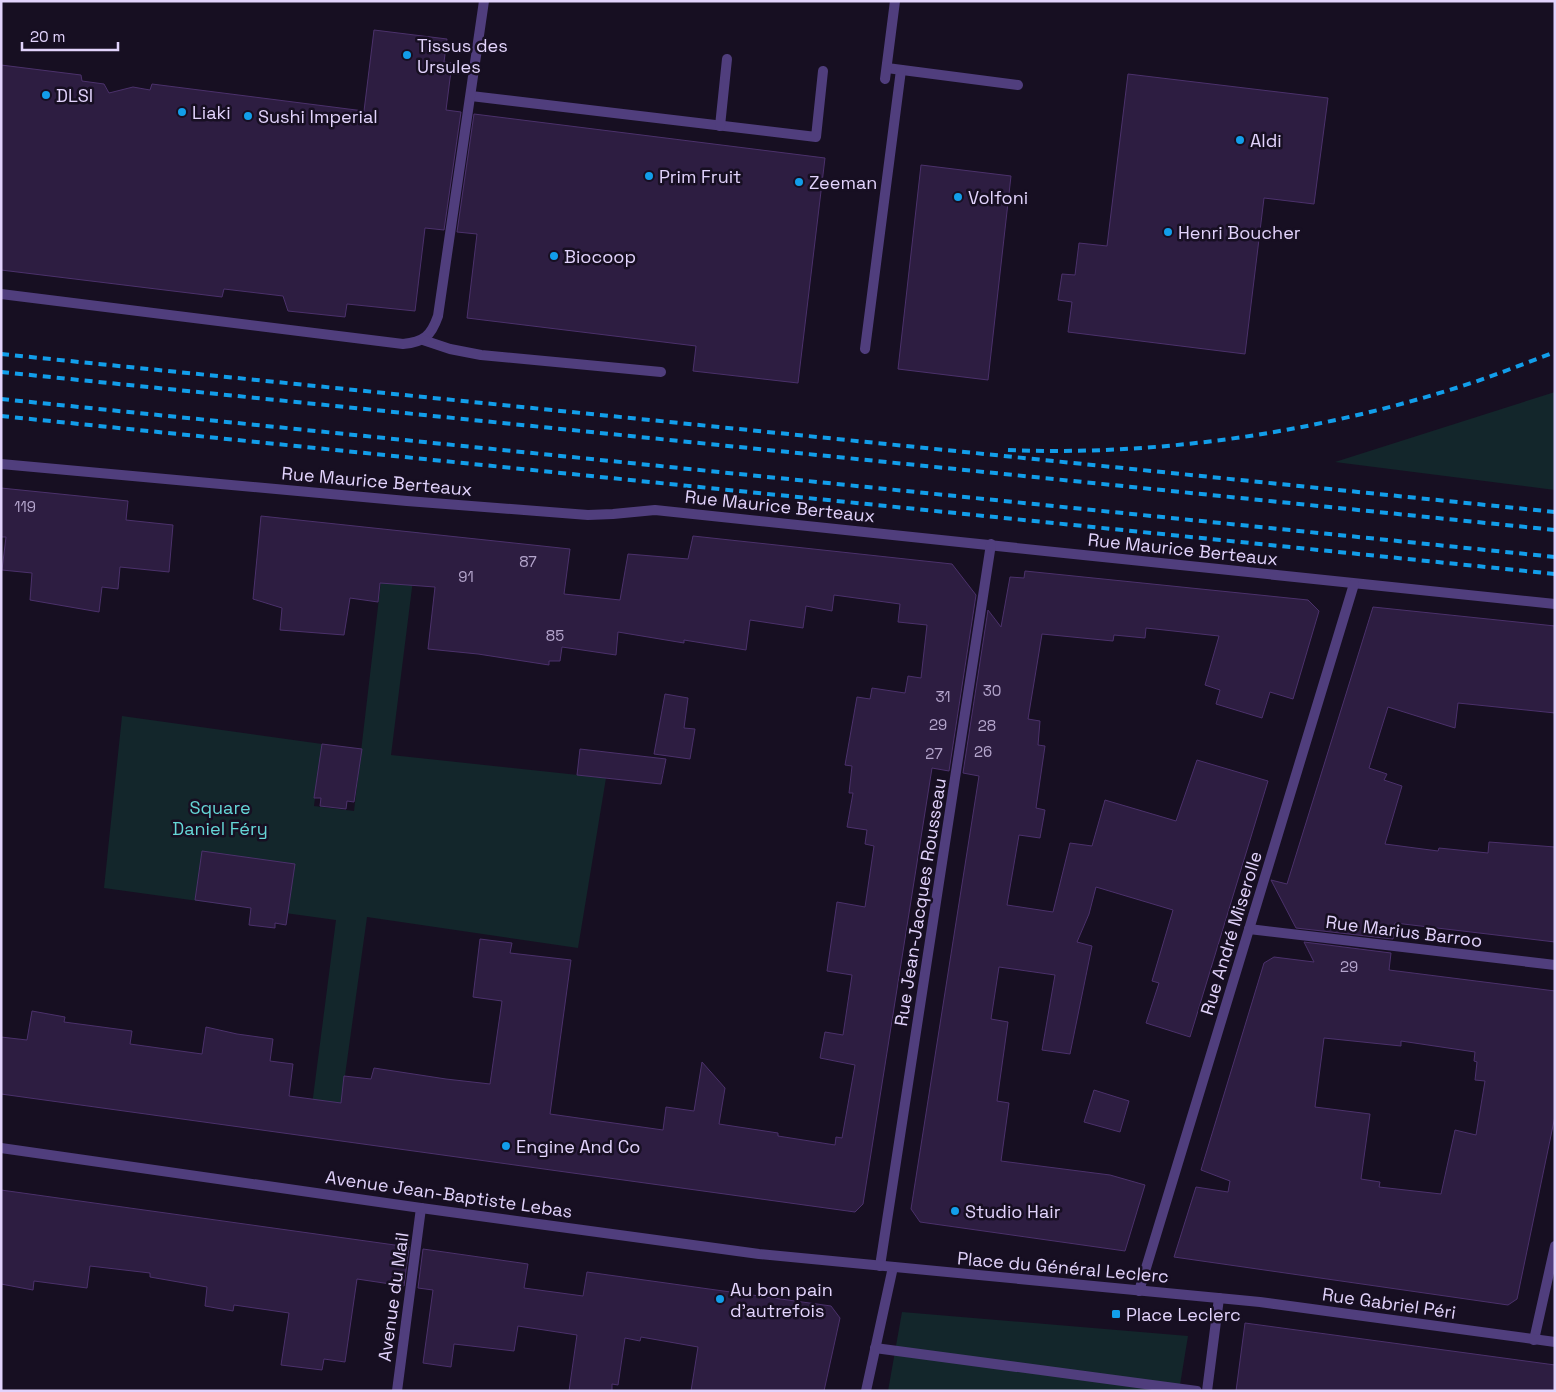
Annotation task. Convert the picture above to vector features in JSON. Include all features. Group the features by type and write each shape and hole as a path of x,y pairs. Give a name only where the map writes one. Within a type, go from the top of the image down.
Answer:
{"street":[{"path":"1,294 403,344 423,340 432,330 438,316 484,1"},
{"path":"895,1 886,73 901,70 1018,85"},
{"path":"720,126 727,59"},
{"path":"865,349 901,70"},
{"path":"471,96 816,137 823,71"},
{"path":"423,340 450,349 481,355 661,372"},
{"name":"Rue Maurice Berteaux","path":"1,464 588,515 656,510 1555,604"},
{"name":"Rue Jean-Jacques Rousseau","path":"880,1266 991,544"},
{"name":"Rue André Miserolle","path":"1139,1290 1354,584"},
{"name":"Rue Marius Barroo","path":"1249,929 1555,965"},
{"name":"Avenue Jean-Baptiste Lebas","path":"1,1148 759,1254 893,1268"},
{"name":"Avenue du Mail","path":"397,1391 421,1208"},
{"path":"1534,1340 1555,1246"},
{"path":"866,1391 893,1268"},
{"name":"Place du Général Leclerc","path":"893,1268 1219,1298"},
{"path":"1206,1391 1219,1298"},
{"name":"Rue Gabriel Péri","path":"1219,1298 1555,1342"},
{"path":"875,1348 1197,1391"}],"green space":[{"path":"1555,392 1555,490 1335,462"},
{"name":"Square Daniel Féry","path":"387,530 419,532 391,755 606,778 578,948 367,917 336,1140 308,1136 336,920 104,888 122,716 322,744 314,806 354,811"},
{"path":"902,1312 1188,1336 1179,1391 888,1391"}],"building":[{"path":"374,30 447,39 444,62 452,63 446,110 461,112 444,230 425,228 415,311 347,304 345,317 288,311 283,296 224,289 222,297 1,270 1,65 81,75 82,81 104,84 109,93 133,87 150,90 152,84 364,111"},
{"path":"1128,74 1328,98 1314,204 1264,198 1245,354 1068,332 1072,302 1058,300 1062,274 1075,275 1079,243 1107,246"},
{"path":"474,114 825,158 798,383 693,371 696,346 467,318 477,234 457,232"},
{"path":"921,165 1011,176 988,380 898,369"},
{"path":"1,488 128,501 126,520 173,525 169,572 120,567 118,589 102,587 99,612 30,600 32,573 2,570 6,537 1,537"},
{"path":"261,516 570,549 564,594 620,600 628,554 688,559 693,536 952,564 976,595 949,771 932,768 863,1204 855,1212 1,1094 1,1037 27,1040 32,1011 65,1017 64,1022 132,1031 130,1044 202,1054 206,1027 273,1039 270,1061 293,1064 289,1096 341,1103 344,1076 371,1079 374,1068 490,1084 502,1001 473,997 480,939 512,943 510,953 571,960 550,1114 663,1130 666,1107 694,1111 702,1062 725,1088 719,1124 778,1133 778,1136 835,1145 836,1137 842,1138 855,1065 820,1058 825,1032 843,1035 852,975 827,971 837,902 865,907 874,846 865,844 867,830 847,827 853,793 849,793 852,766 845,765 857,697 870,699 872,688 905,693 908,676 921,678 927,625 898,622 900,604 834,595 832,611 806,606 803,628 750,620 746,650 684,640 684,643 618,632 616,655 562,647 560,661 549,661 549,665 478,654 428,649 435,587 380,583 378,602 350,598 344,635 280,630 282,608 253,599"},
{"path":"1025,571 1308,600 1319,611 1293,699 1270,692 1262,718 1216,704 1220,690 1205,685 1219,636 1146,628 1145,638 1114,635 1113,641 1042,634 1028,719 1040,721 1038,745 1045,746 1036,808 1045,810 1040,838 1019,835 1007,905 1053,912 1070,843 1092,846 1105,800 1176,821 1197,760 1268,781 1190,1037 1146,1023 1159,983 1152,981 1173,910 1096,887 1089,914 1077,942 1092,946 1070,1054 1042,1050 1055,975 999,967 991,1019 1008,1022 997,1101 1009,1103 1001,1161 1110,1175 1145,1185 1125,1251 920,1222 911,1209 979,776 963,773 988,610 1001,627 1010,577 1024,578"},
{"path":"1373,607 1555,626 1555,713 1458,703 1455,728 1388,707 1369,768 1387,774 1384,780 1402,786 1385,844 1438,851 1439,848 1488,853 1489,842 1555,847 1555,942 1395,923 1393,939 1296,928 1271,880 1287,884"},
{"path":"665,694 688,698 684,728 695,729 690,759 654,754"},
{"path":"322,744 362,749 354,802 347,801 346,809 320,806 321,798 314,798"},
{"path":"580,749 666,759 661,784 577,775"},
{"path":"202,851 295,864 286,925 275,923 275,928 249,925 251,908 195,900"},
{"path":"1304,942 1391,953 1389,970 1555,991 1555,1116 1517,1299 1508,1305 1174,1257 1196,1187 1228,1192 1230,1181 1201,1170 1264,963 1274,957 1314,962","holes":["1324,1038 1401,1046 1401,1041 1475,1052 1474,1061 1477,1062 1475,1080 1485,1081 1476,1135 1455,1130 1441,1194 1379,1187 1380,1182 1361,1179 1370,1114 1315,1107"]},
{"path":"1094,1090 1129,1101 1120,1132 1084,1122"},
{"path":"1,1190 409,1247 404,1286 357,1279 345,1362 324,1359 322,1370 281,1365 289,1313 234,1305 233,1311 205,1306 207,1287 150,1277 150,1273 90,1266 87,1288 34,1281 33,1290 1,1284"},
{"path":"423,1249 528,1264 524,1288 583,1296 587,1272 831,1306 840,1318 824,1391 691,1391 698,1347 641,1337 640,1341 625,1338 618,1385 612,1384 612,1391 569,1391 577,1335 518,1326 514,1351 454,1344 451,1367 423,1363 433,1290 418,1288"},
{"path":"1245,1323 1555,1365 1555,1391 1236,1391"}],"railway":[{"path":"1008,450 1065,451 1179,445 1292,429 1404,403 1495,375 1555,352"},
{"path":"1,354 1555,512"},
{"path":"1,372 1555,530"},
{"path":"1,399 1555,557"},
{"path":"1,416 1555,574"}],"place":[{"name":"Tissus des Ursules","path":"407,55"},
{"name":"DLSI","path":"46,95"},
{"name":"Liaki","path":"182,112"},
{"name":"Sushi Imperial","path":"248,116"},
{"name":"Aldi","path":"1240,140"},
{"name":"Prim Fruit","path":"649,176"},
{"name":"Zeeman","path":"799,182"},
{"name":"Volfoni","path":"958,197"},
{"name":"Henri Boucher","path":"1168,232"},
{"name":"Biocoop","path":"554,256"},
{"name":"Engine And Co","path":"506,1146"},
{"name":"Studio Hair","path":"955,1211"},
{"name":"Au bon pain d'autrefois","path":"720,1299"},
{"name":"Place Leclerc","path":"1116,1314"}]}
